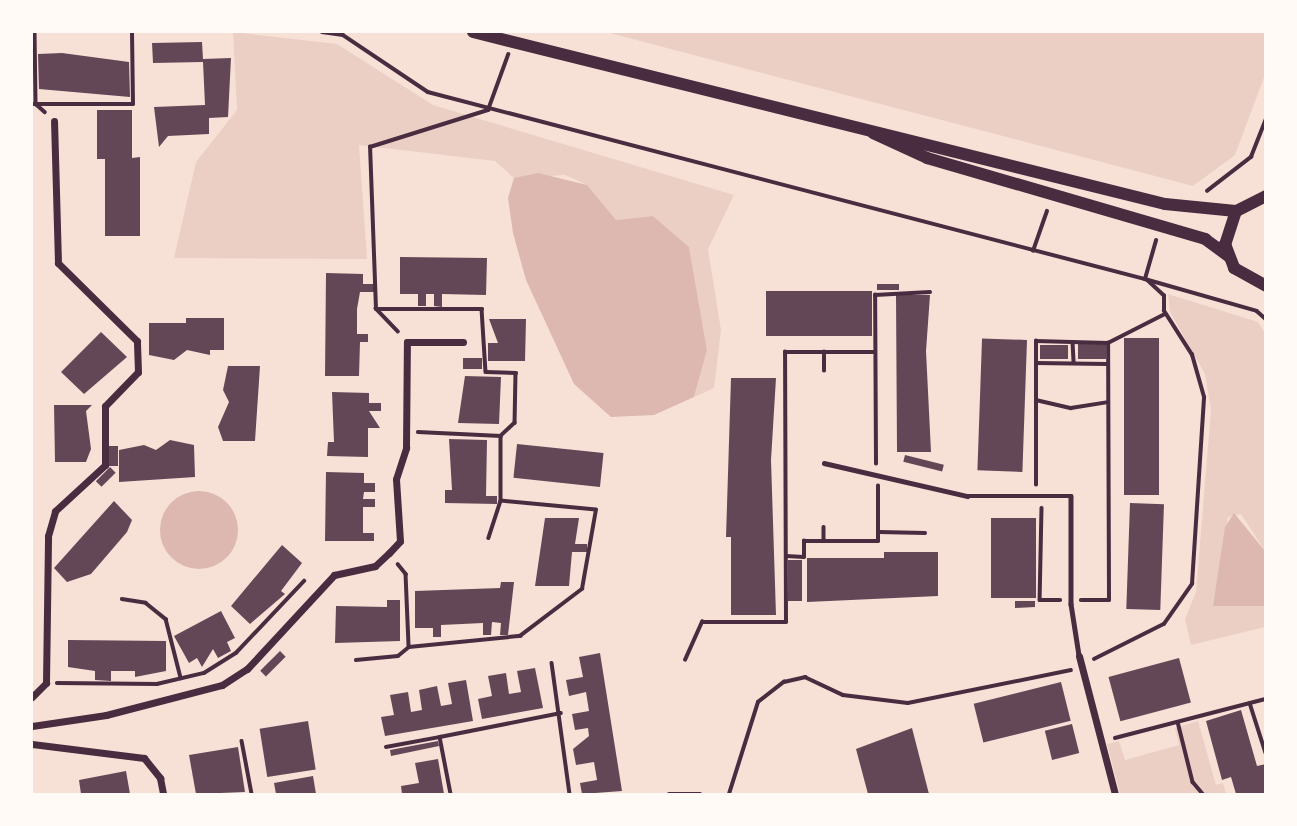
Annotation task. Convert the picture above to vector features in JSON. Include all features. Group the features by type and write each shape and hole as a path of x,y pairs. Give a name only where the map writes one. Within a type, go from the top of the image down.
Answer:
{"main road":[{"path":"473,32 514,40 873,133 898,148 979,174 1205,239 1228,256 1243,277 1265,286"},
{"path":"873,133 896,132 1165,204 1236,211 1265,196"},
{"path":"1228,256 1226,232 1236,211"}],"street":[{"path":"32,697 47,683 48,536 55,511 105,465 105,406 138,372 137,341 58,263 54,121"},
{"path":"32,726 106,715 222,685 247,669 334,575 374,566 389,554 400,541 396,479 406,432 407,342 463,342"},
{"path":"1079,656 1115,794"},
{"path":"32,744 144,758 160,778 163,794"}],"lane":[{"path":"824,463 876,470 967,496 1071,496 1071,600 1079,656"}],"path":[{"path":"34,104 35,32"},
{"path":"34,104 133,104 132,32"},
{"path":"322,32 343,35 428,92 488,110 1145,279 1257,311 1265,319"},
{"path":"488,110 514,40"},
{"path":"34,104 54,121"},
{"path":"407,342 376,309 370,147 488,110"},
{"path":"1195,194 1251,157 1264,128 1265,119"},
{"path":"1033,251 1046,211 1057,214"},
{"path":"1145,279 1158,233"},
{"path":"729,794 758,702 785,682 805,677 843,695 908,703 1025,683 1081,665 1164,624 1192,584 1203,397 1192,355 1165,313 1164,296 1145,279"},
{"path":"876,470 875,295 930,292"},
{"path":"376,309 482,309 486,372 516,373 515,424 501,436 406,432"},
{"path":"1108,343 1109,600 1040,600 1036,341 1108,343 1165,313"},
{"path":"1073,342 1074,363"},
{"path":"685,660 702,622 786,622 785,352 875,352"},
{"path":"824,352 824,371"},
{"path":"1036,363 1108,364"},
{"path":"1036,400 1071,408 1108,402"},
{"path":"489,538 500,501 501,436"},
{"path":"786,556 804,556 804,541 878,541 878,482"},
{"path":"356,660 398,656 409,646 520,636 582,589 596,510 500,501"},
{"path":"824,527 824,541"},
{"path":"878,533 925,533"},
{"path":"389,554 406,574 409,646"},
{"path":"47,683 181,678 204,673 236,653 304,581"},
{"path":"122,599 146,603 166,619 181,678"},
{"path":"552,663 561,712 570,794"},
{"path":"1102,742 1265,699"},
{"path":"1250,704 1265,753"},
{"path":"386,747 561,712"},
{"path":"1178,722 1193,782 1203,794"},
{"path":"440,737 451,794"},
{"path":"242,741 252,794"},
{"path":"669,794 700,794"}],"shaded area":[{"path":"233,32 337,44 433,105 734,195 708,249 721,330 714,388 694,397 707,350 689,247 653,216 616,220 587,185 565,175 514,178 495,161 359,145 367,259 174,258 196,162 237,110"},
{"path":"606,32 1265,32 1265,75 1235,155 1193,186"},
{"path":"538,173 587,185 616,220 653,216 689,247 707,350 694,397 654,415 611,417 574,384 526,280 513,233 508,198 514,178"},
{"path":"1168,294 1258,322 1265,333 1265,551 1241,514 1228,517 1213,606 1265,606 1265,627 1191,645 1185,619 1196,592 1211,410 1205,374 1170,312"},
{"path":"199,491 214,494 231,508 238,530 235,545 221,562 199,569 184,566 167,552 160,530 163,515 177,498"},
{"path":"1234,513 1265,551 1265,606 1213,606 1225,527"},
{"path":"1198,721 1216,785 1223,783 1226,794 1120,794 1107,744 1119,741 1125,760 1179,745 1175,728"}],"building":[{"path":"202,42 203,59 231,58 228,117 209,118 209,134 168,136 159,147 154,107 205,105 203,62 153,63 152,43"},
{"path":"62,53 129,62 130,97 39,89 38,54"},
{"path":"97,110 132,110 132,158 140,157 140,236 105,236 105,159 97,159"},
{"path":"400,257 487,258 486,295 442,294 442,307 434,306 434,294 426,294 426,306 418,306 418,294 400,294"},
{"path":"326,273 363,274 363,284 374,284 375,292 360,292 357,309 357,334 368,334 368,342 360,342 359,376 325,376"},
{"path":"877,284 899,284 899,290 877,290"},
{"path":"766,291 872,291 872,336 766,336"},
{"path":"896,295 930,295 926,351 931,452 897,452"},
{"path":"186,318 224,318 224,350 210,350 210,355 187,350 174,360 149,355 149,323 186,323"},
{"path":"489,319 526,319 525,361 488,361 488,343 498,343"},
{"path":"101,332 127,357 84,394 61,372"},
{"path":"982,338 1027,340 1022,472 977,470"},
{"path":"1124,338 1159,338 1159,495 1124,495"},
{"path":"1078,344 1106,344 1106,359 1078,359"},
{"path":"1040,345 1068,345 1068,359 1040,359"},
{"path":"463,358 482,358 482,369 463,369"},
{"path":"228,366 260,366 255,441 223,441 218,427 229,402 223,390"},
{"path":"465,376 501,377 499,424 458,423"},
{"path":"731,378 776,378 771,460 776,615 731,615 731,537 726,537"},
{"path":"332,392 369,393 369,403 381,403 381,411 369,411 380,428 368,428 368,457 327,456 328,442 334,442"},
{"path":"54,405 92,405 86,411 91,449 86,462 55,462"},
{"path":"449,439 487,440 486,496 497,496 497,504 445,503 445,490 452,490"},
{"path":"170,440 194,445 195,477 119,482 119,450 144,445 156,450"},
{"path":"517,444 604,453 600,487 513,478"},
{"path":"109,446 118,446 118,466 109,466"},
{"path":"905,455 944,465 942,471 903,462"},
{"path":"110,467 116,473 102,487 96,481"},
{"path":"326,472 364,473 364,483 375,483 375,492 364,492 363,499 375,499 375,507 363,507 363,533 374,533 374,541 325,541"},
{"path":"114,501 132,520 127,532 91,574 67,582 54,568"},
{"path":"1130,503 1164,504 1160,610 1126,609"},
{"path":"545,518 579,518 575,544 587,544 587,552 572,552 569,586 535,586"},
{"path":"991,518 1036,518 1036,598 991,598"},
{"path":"282,545 302,563 281,591 285,594 250,624 231,606"},
{"path":"884,552 938,552 938,596 807,602 807,558 884,558"},
{"path":"788,560 802,560 802,601 788,601"},
{"path":"501,582 514,582 508,635 500,635 501,623 492,622 491,635 483,635 483,623 441,625 441,637 433,637 433,628 415,628 415,591 500,588"},
{"path":"387,600 400,600 400,641 335,643 336,606 387,607"},
{"path":"1015,601 1035,601 1035,607 1015,608"},
{"path":"221,611 235,638 227,642 231,651 218,658 213,649 202,667 197,658 189,663 174,636"},
{"path":"68,640 166,641 166,671 135,677 135,671 111,671 111,681 95,680 95,671 68,667"},
{"path":"280,651 286,657 266,676 260,671"},
{"path":"600,653 622,791 582,794 580,783 597,780 594,762 576,765 573,749 589,736 588,728 575,730 572,714 589,711 586,692 569,696 566,680 583,677 579,657"},
{"path":"1179,658 1191,702 1120,721 1108,677"},
{"path":"535,668 543,708 482,719 478,699 492,696 488,676 506,673 509,694 521,692 517,671"},
{"path":"466,680 473,721 385,736 381,717 394,715 390,695 408,692 411,712 422,710 419,690 437,686 441,706 452,704 448,683"},
{"path":"1061,682 1071,721 983,743 974,704"},
{"path":"1241,710 1257,766 1266,764 1266,794 1236,794 1231,777 1222,780 1206,721"},
{"path":"308,721 316,769 267,777 260,729"},
{"path":"1072,724 1079,753 1052,760 1045,731"},
{"path":"912,728 929,794 868,794 856,749"},
{"path":"438,741 439,746 391,756 390,750"},
{"path":"238,747 245,792 196,794 189,755"},
{"path":"438,759 444,794 402,794 401,786 419,783 415,763"},
{"path":"126,771 130,794 81,794 79,780"},
{"path":"313,776 316,794 276,794 274,783"}]}
